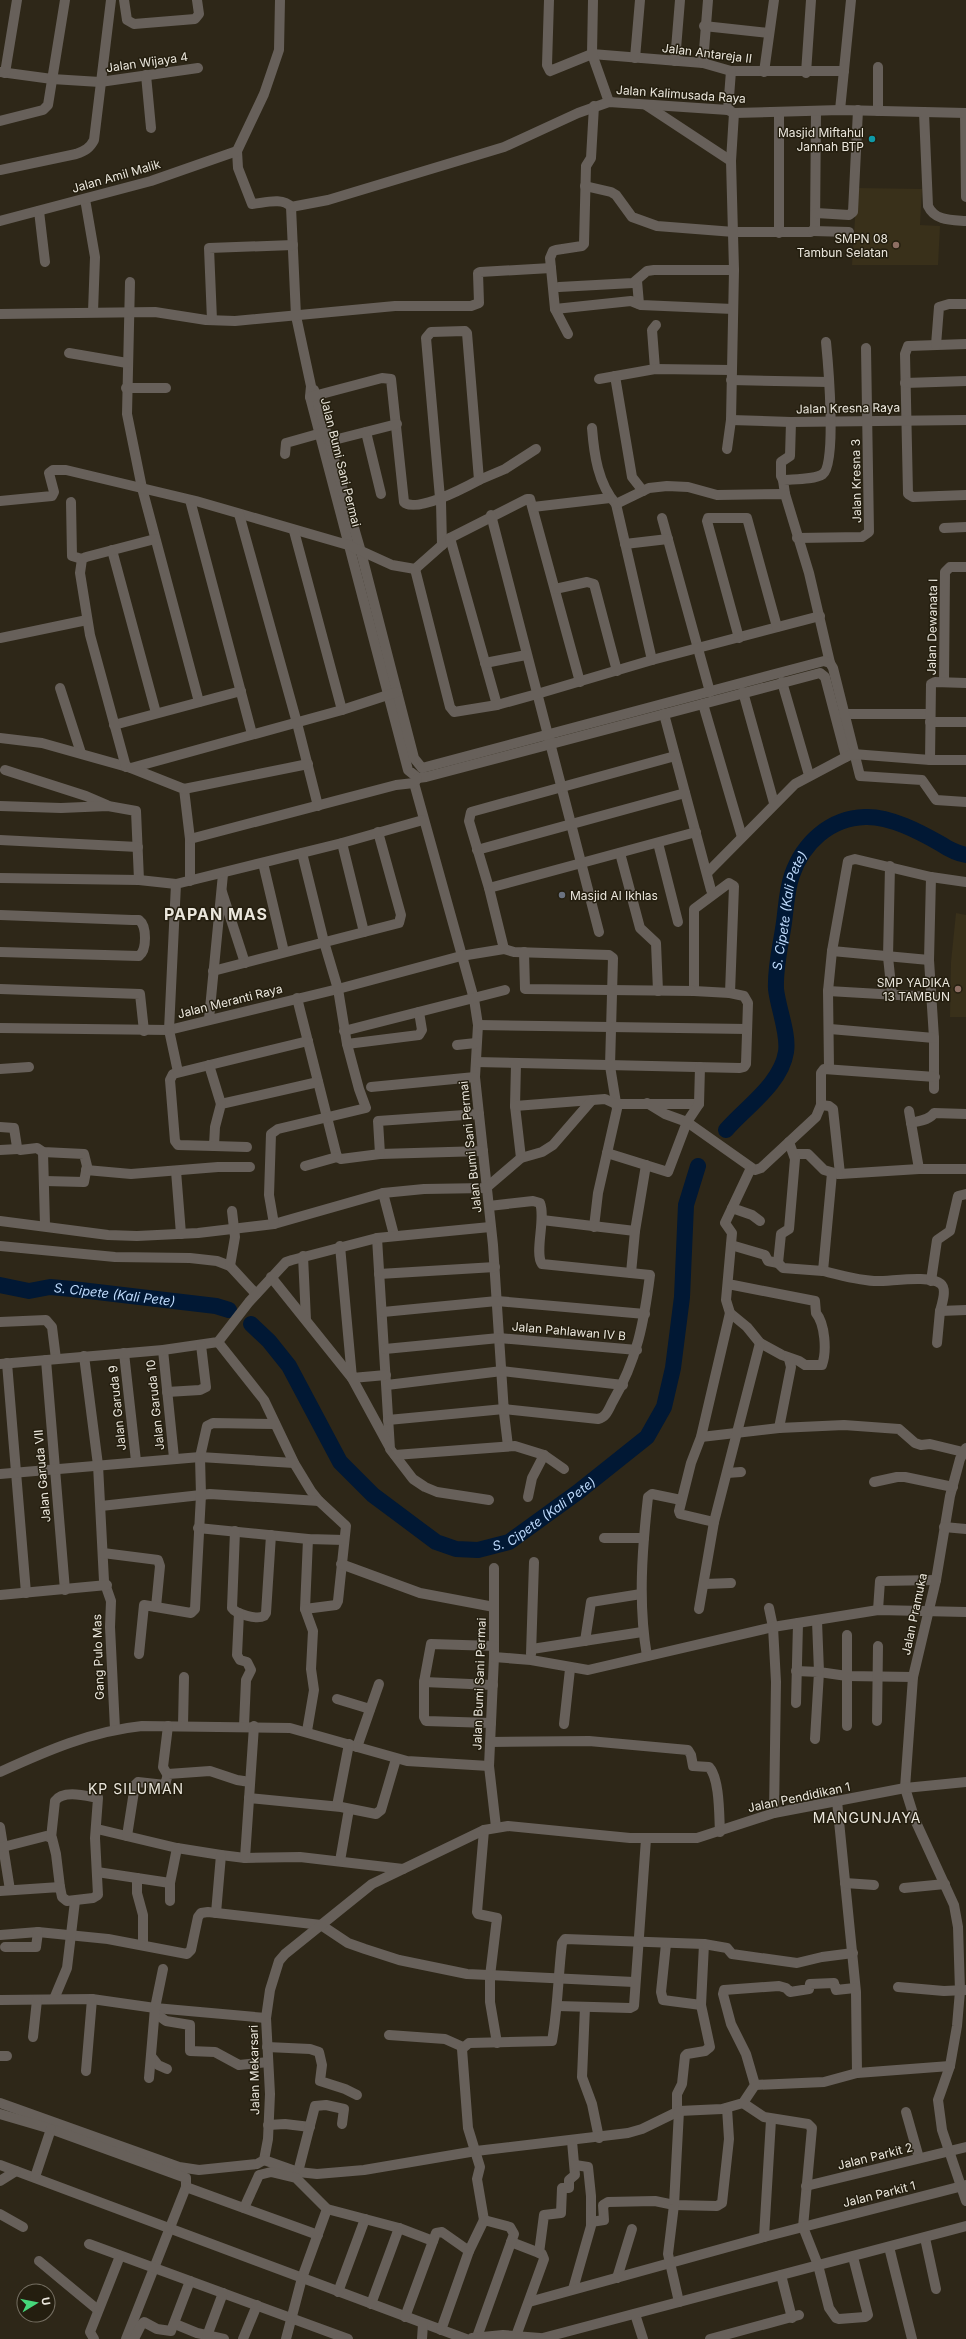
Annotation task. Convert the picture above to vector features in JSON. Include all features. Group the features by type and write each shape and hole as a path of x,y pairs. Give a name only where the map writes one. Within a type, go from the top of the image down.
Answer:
{"street":[{"path":"2,72 17,0"},
{"path":"0,121 46,108 65,0"},
{"path":"0,170 76,154 87,150 94,140 100,82 108,39 111,0"},
{"path":"124,0 127,20 134,24 195,19 200,14 197,0"},
{"path":"280,0 279,50 262,100 238,151 238,168 252,204 282,201 287,202 291,207"},
{"path":"549,0 548,70 553,71 592,54"},
{"path":"593,0 592,54 609,102"},
{"path":"634,58 640,0"},
{"path":"675,61 680,0"},
{"path":"703,63 704,26 708,0"},
{"path":"764,72 774,0"},
{"path":"806,73 811,0"},
{"path":"840,110 851,0"},
{"path":"704,26 769,33"},
{"name":"Jalan Antareja II","path":"592,54 703,63 731,71 806,73 844,71"},
{"path":"878,67 878,111"},
{"name":"Jalan Wijaya 4","path":"2,72 52,79 100,82 198,68"},
{"path":"727,449 731,420 734,270 731,161 731,71"},
{"path":"146,75 151,128"},
{"name":"Jalan Kalimusada Raya","path":"291,207 328,200 504,147 594,106 609,102 731,112 858,110 965,113"},
{"path":"644,104 731,161"},
{"path":"568,334 555,309 550,258 553,251 584,245 586,166 592,155 594,106"},
{"path":"816,213 852,214 858,110"},
{"path":"813,231 816,213 816,111"},
{"path":"778,233 779,112"},
{"path":"924,113 928,206 932,213 938,217 966,221"},
{"path":"965,113 966,197"},
{"name":"Jalan Amil Malik","path":"0,221 151,181 238,151"},
{"path":"585,186 616,195 632,217 647,224 734,232 849,232"},
{"path":"85,199 95,257 93,312"},
{"name":"Jalan Bumi Sani Permai","path":"291,207 296,316 314,396"},
{"path":"39,211 45,262"},
{"path":"212,320 209,248 293,245"},
{"path":"0,314 155,312 212,320 296,316 395,306 476,305 479,303 478,273 480,272 551,268"},
{"path":"559,287 625,284 637,281 650,270 734,270"},
{"path":"637,281 639,304"},
{"path":"130,282 126,388 127,414 142,488 199,702"},
{"path":"555,309 631,301 639,304 733,309"},
{"path":"936,345 940,307 949,304 966,304"},
{"path":"655,369 652,330 656,325"},
{"path":"442,545 440,498 426,338 431,332 465,331 469,337 479,480"},
{"path":"783,480 824,474 829,461 830,421 826,342"},
{"path":"966,344 908,346 905,354 908,494 913,497 966,495"},
{"path":"866,348 868,420"},
{"path":"69,353 127,363"},
{"path":"598,379 655,369 829,382"},
{"path":"615,376 632,477 643,491"},
{"path":"422,768 414,758 392,694 362,552 314,396 389,377 393,383 404,502 413,506 440,498 505,468 536,449"},
{"path":"905,383 966,381"},
{"path":"126,388 166,388"},
{"name":"Jalan Kresna Raya","path":"731,420 791,422 966,420"},
{"name":"Jalan Kresna 3","path":"797,538 862,537 869,532 868,420"},
{"path":"791,422 790,456 781,462 781,476 797,538 809,573 830,663 833,668 850,756"},
{"path":"285,454 286,443 326,435 366,432 396,424"},
{"path":"592,428 593,450 598,468 613,501 625,544 652,660"},
{"path":"366,432 381,494"},
{"name":"Jalan Bumi Sani Permai","path":"218,1342 249,1302 286,1262 340,1246 394,1235 490,1227 475,1077 478,1025 474,999 423,820 416,781 408,770 392,694 348,545 338,504 326,435"},
{"path":"0,501 52,496 54,492 49,473 53,470 80,473 190,500 294,531 348,545 392,565 414,569"},
{"path":"533,507 613,501 643,491 667,486 688,487 717,495 785,494"},
{"path":"414,569 450,538 491,515 530,499 580,682"},
{"path":"190,500 252,734"},
{"path":"71,502 72,556 82,559 155,539"},
{"path":"338,504 349,507"},
{"path":"239,514 297,723 318,806"},
{"path":"491,515 526,655 599,932"},
{"path":"662,518 710,692"},
{"path":"739,638 707,521 708,518 747,518 777,628"},
{"path":"944,528 966,527"},
{"path":"294,531 342,710"},
{"path":"450,538 497,705"},
{"path":"625,544 668,538"},
{"path":"112,550 156,713"},
{"path":"82,559 80,573 87,620 114,725 129,768"},
{"name":"Jalan Dewanata I","path":"944,682 945,572 950,567 966,566"},
{"path":"414,569 451,710 458,712 497,705 652,660 820,616"},
{"path":"555,589 587,582 594,584 618,671"},
{"path":"0,638 87,620"},
{"path":"485,663 526,655"},
{"path":"190,839 416,781 710,692 817,662 830,663"},
{"path":"422,768 664,714 815,673 822,674 850,756 858,774 862,778 922,780 936,800 966,802"},
{"path":"782,682 809,775"},
{"path":"930,760 931,684 935,682 966,683"},
{"path":"60,688 81,753"},
{"path":"114,725 241,690"},
{"path":"743,692 774,803"},
{"path":"129,768 297,723 392,694"},
{"path":"703,704 742,838"},
{"path":"664,714 711,890"},
{"path":"843,714 930,718 966,722"},
{"path":"0,738 42,743 81,753 129,768 184,789 308,764"},
{"path":"504,949 489,888 469,821 469,815 474,810 562,788 675,756"},
{"path":"707,873 774,803 795,784 809,775 850,756 930,760 966,760"},
{"path":"416,781 422,768"},
{"path":"5,770 86,796 108,806"},
{"path":"184,789 190,839 190,881"},
{"path":"477,850 685,793"},
{"path":"0,806 61,808 108,806 136,811 139,880"},
{"path":"0,878 139,880 176,884 223,874 423,820"},
{"path":"213,971 394,925 401,920 378,832"},
{"path":"489,888 696,832"},
{"path":"0,840 138,847"},
{"path":"342,843 364,932"},
{"path":"658,843 678,922"},
{"path":"274,1224 269,1195 271,1134 278,1129 326,1116 366,1108 359,1089 344,1031 338,989 324,942 302,853"},
{"path":"620,853 640,928 656,943 658,991"},
{"path":"829,1068 830,1029 828,991 832,952 848,861 854,859 890,866 931,877 966,882"},
{"path":"263,863 284,952"},
{"path":"890,866 888,957 892,995"},
{"path":"209,1019 223,874"},
{"path":"931,877 930,960 934,1038 934,1089"},
{"path":"694,991 694,909 729,883 734,886 730,993"},
{"path":"176,884 169,1030 178,1072"},
{"path":"221,890 245,962"},
{"path":"0,915 139,920 144,926 144,950 140,956 0,952"},
{"name":"Jalan Meranti Raya","path":"0,1028 144,1031 169,1030 209,1019 338,989 461,956 504,949 524,952 609,955 613,960 610,1066 617,1109 598,1193 594,1227"},
{"path":"476,1062 744,1068 746,1064 747,1000 744,996 730,993 694,991 525,989 524,952"},
{"path":"832,952 930,960"},
{"path":"0,989 140,994 144,1031"},
{"path":"344,1031 506,990"},
{"path":"828,991 932,997"},
{"path":"297,998 337,1157"},
{"path":"348,1044 419,1035 422,1030 419,1012"},
{"path":"478,1025 747,1029"},
{"path":"830,1029 934,1038"},
{"path":"247,1147 176,1143 170,1080 172,1074 209,1064 308,1042"},
{"path":"458,1045 476,1043"},
{"path":"209,1064 221,1104 215,1127 214,1146"},
{"path":"516,1064 515,1106 520,1158"},
{"path":"607,1153 668,1172 687,1122 699,1104 700,1067"},
{"path":"0,1069 28,1068"},
{"path":"646,1103 665,1114 687,1122 755,1170 761,1168 816,1117 821,1105 821,1073 824,1069 829,1068 935,1077"},
{"path":"371,1087 475,1077"},
{"path":"221,1104 318,1082"},
{"path":"515,1106 605,1099 616,1104 699,1104"},
{"path":"0,1221 45,1225 108,1235 137,1236 181,1234 234,1230 274,1224 383,1193 424,1189 486,1188 520,1158 542,1152 553,1145 592,1100"},
{"path":"821,1105 829,1106 833,1109 836,1174 822,1271"},
{"path":"909,1111 919,1169"},
{"path":"911,1122 922,1121 932,1116 934,1113 966,1114"},
{"path":"380,1154 378,1121 479,1114"},
{"path":"0,1127 14,1128 18,1149"},
{"path":"778,1263 781,1234 789,1229 794,1194 795,1154 789,1142"},
{"path":"0,1150 38,1148 43,1152 82,1153 86,1158 84,1182 45,1181"},
{"path":"305,1166 337,1157 341,1159 380,1154 483,1151"},
{"path":"43,1152 45,1181 45,1225"},
{"path":"795,1154 808,1154 821,1168 836,1174 919,1169 966,1169"},
{"path":"631,1273 635,1231 646,1165"},
{"path":"86,1170 132,1174 218,1167 250,1167"},
{"path":"714,1522 680,1514 681,1500 701,1438 730,1313 726,1300 732,1234 725,1223 751,1168"},
{"path":"176,1171 181,1234"},
{"path":"383,1193 394,1235"},
{"path":"931,1281 937,1240 950,1231 958,1196 966,1194"},
{"path":"388,1420 504,1409 594,1419 602,1418 623,1385 637,1350 645,1314 650,1275 542,1264 539,1258 542,1207 538,1201 489,1206"},
{"path":"732,1208 752,1215 760,1221"},
{"path":"230,1266 234,1252 232,1211"},
{"path":"542,1220 635,1231"},
{"path":"490,1227 495,1267 504,1409 508,1446"},
{"path":"377,1238 383,1312 388,1420 393,1452"},
{"path":"731,1245 762,1254 766,1256 768,1261 778,1263 783,1268 822,1271 874,1281 915,1279 937,1282 943,1287 937,1343"},
{"path":"0,1246 115,1257 190,1258 216,1261 230,1266 256,1294"},
{"path":"340,1246 352,1378"},
{"path":"303,1256 306,1320"},
{"path":"379,1274 495,1267"},
{"path":"271,1277 352,1378 393,1452 414,1479 437,1492 489,1500"},
{"path":"728,1284 815,1302 816,1313 821,1318 823,1329 823,1363 821,1365 805,1365 799,1361 789,1359 760,1343 746,1327 730,1313"},
{"path":"383,1312 497,1301 645,1314"},
{"path":"940,1311 966,1310"},
{"name":"Jalan Garuda VII","path":"0,1322 46,1320 52,1328 51,1359 55,1468 64,1590"},
{"name":"Jalan Pahlawan IV B","path":"385,1349 499,1338 637,1350"},
{"path":"26,1593 16,1472 4,1364 163,1350 218,1342 249,1379 264,1400 294,1463 319,1501 344,1523 346,1530 337,1604 305,1609"},
{"path":"699,1609 705,1584 714,1522 760,1343"},
{"path":"167,1392 200,1390 206,1387 201,1345"},
{"name":"Jalan Garuda 10","path":"163,1350 174,1458"},
{"name":"Jalan Garuda 9","path":"124,1353 136,1461"},
{"name":"Gang Pulo Mas","path":"84,1356 98,1465 104,1581 107,1585 110,1601 114,1729"},
{"path":"779,1428 791,1368 789,1359"},
{"path":"352,1378 386,1380 502,1371 623,1385"},
{"path":"140,1654 144,1605 191,1613 194,1612 201,1495 200,1456 209,1423 275,1424"},
{"path":"701,1438 738,1432 779,1428 844,1425 899,1429 915,1443 921,1445 930,1444 965,1450"},
{"path":"393,1452 494,1449 508,1446 544,1455 564,1469"},
{"name":"Jalan Pramuka","path":"905,1788 913,1677 936,1580 944,1527 953,1487 965,1450"},
{"path":"528,1497 532,1478 544,1455"},
{"path":"0,1474 200,1456 294,1463"},
{"path":"727,1473 741,1472"},
{"path":"874,1482 905,1477 953,1487"},
{"path":"101,1506 210,1494 319,1501"},
{"path":"646,1656 642,1632 641,1594 648,1494 681,1500"},
{"path":"944,1527 966,1529"},
{"path":"198,1528 308,1539 344,1540"},
{"path":"235,1531 231,1604 233,1610 259,1618 264,1616 271,1535"},
{"path":"604,1538 644,1538"},
{"path":"307,1731 314,1690 311,1669 313,1631 305,1609 308,1539"},
{"path":"103,1553 158,1560 160,1566 156,1607"},
{"path":"531,1660 534,1562"},
{"name":"Jalan Bumi Sani Permai","path":"341,1564 420,1593 494,1607 494,1657 489,1766 496,1827"},
{"path":"494,1568 494,1607"},
{"path":"878,1610 880,1581 936,1580"},
{"path":"705,1584 731,1583"},
{"path":"0,1595 107,1585"},
{"path":"585,1641 591,1602 641,1594"},
{"path":"769,1608 773,1627 776,1682 774,1813"},
{"path":"494,1657 531,1660 570,1669 593,1670 646,1656 773,1627 878,1610 966,1612"},
{"path":"239,1613 237,1655 240,1660 247,1662 252,1670 246,1680 250,1782 245,1858"},
{"path":"815,1739 819,1672 817,1620"},
{"path":"796,1703 798,1623"},
{"path":"532,1649 642,1632"},
{"path":"847,1635 847,1726"},
{"path":"491,1723 426,1721 424,1717 424,1682 430,1646 432,1643 494,1646"},
{"path":"877,1721 878,1646"},
{"path":"564,1724 570,1669"},
{"path":"796,1671 819,1672 847,1676 913,1677"},
{"path":"184,1677 184,1726"},
{"path":"424,1682 493,1685"},
{"path":"338,1806 353,1745 370,1709 379,1684"},
{"path":"337,1698 370,1709"},
{"path":"0,1772 51,1750 114,1729 142,1726 249,1726 290,1728 307,1731 396,1759 418,1762 489,1766"},
{"path":"128,1836 136,1783 167,1784 167,1774 163,1767 168,1726"},
{"path":"490,1742 589,1741 688,1750 695,1767 709,1767 711,1769 716,1786 720,1832"},
{"path":"249,1798 338,1806 372,1814 381,1810 396,1759"},
{"path":"167,1774 210,1771 237,1780 250,1782"},
{"name":"Jalan Pendidikan 1","path":"496,1827 508,1826 646,1839 697,1838 720,1832 774,1813 905,1788 966,1782"},
{"path":"905,1788 915,1820 954,1905 962,1949 963,1991 961,2026 950,2066 938,2100 942,2130 964,2186 966,2201"},
{"path":"79,1795 98,1798 97,1829 94,1838 98,1895 93,1898 75,1901 64,1900 60,1887 56,1854 51,1838 55,1801 60,1796 79,1795"},
{"path":"837,1802 853,1953 857,2073"},
{"path":"340,1861 349,1809"},
{"path":"0,1827 3,1848 5,1890 60,1887"},
{"name":"Jalan Mekarsari","path":"264,2160 268,2125 266,2018 270,1990 279,1961 285,1954 357,1894 404,1868 484,1830 496,1827"},
{"path":"97,1829 177,1848 221,1855 245,1858 300,1857 404,1868"},
{"path":"484,1830 477,1912 478,1914 497,1918 490,1976 490,2002 497,2043"},
{"path":"3,1848 46,1836 51,1838"},
{"path":"557,2006 632,2007 634,2003 634,1982 646,1839"},
{"path":"170,1901 170,1883 177,1848"},
{"path":"216,1913 221,1855"},
{"path":"97,1872 170,1883"},
{"path":"137,1878 137,1893 143,1915 143,1945"},
{"path":"845,1883 874,1884"},
{"path":"904,1888 945,1884"},
{"path":"54,1999 67,1968 75,1901"},
{"path":"0,1935 38,1932 143,1945 187,1954 191,1950 198,1917 204,1912 321,1925 348,1943 399,1960 467,1974 490,1976 545,1976 557,1979 634,1982"},
{"path":"5,1947 36,1947 38,1932"},
{"path":"463,2047 469,2043 552,2041 557,2006 557,1979 562,1943 565,1939 666,1944 704,1944 727,1948 732,1954 797,1963 815,1958 853,1953"},
{"path":"666,1944 661,1992 663,2000 701,2004"},
{"path":"679,2302 670,2264 669,2245 674,2205 678,2111 677,2094 682,2084 685,2056 687,2054 708,2050 710,2047 701,2004 704,1944"},
{"path":"149,2078 155,2011 163,1969"},
{"path":"755,2086 746,2054 731,2024 723,1994 724,1990 779,1986 786,1988 790,1992 809,1989 810,1984 826,1983 834,1983 836,1990 855,1988"},
{"path":"898,1987 963,1991"},
{"path":"0,2000 92,1999 155,2011 266,2018"},
{"path":"86,2071 92,1999"},
{"path":"33,2037 37,2000"},
{"path":"585,2007 582,2077 592,2104 599,2138"},
{"path":"155,2011 166,2021 190,2025 190,2051 215,2052 239,2065 268,2062"},
{"path":"389,2035 445,2039 463,2047"},
{"path":"267,2047 319,2052 322,2065 320,2081 345,2089 357,2095"},
{"path":"441,2330 469,2251 484,2220 477,2179 480,2167 468,2128 463,2047"},
{"path":"151,2056 155,2062 167,2069"},
{"path":"755,2086 824,2082 857,2073 950,2066"},
{"path":"0,2103 184,2168 199,2170 252,2165 264,2160 298,2172 317,2174 364,2170 476,2151 599,2138 642,2129 678,2111 727,2108 743,2103 755,2086"},
{"path":"743,2103 754,2112 771,2120 808,2124 812,2128 803,2227 818,2266 829,2308 836,2318 865,2317 868,2315 853,2257"},
{"path":"298,2172 315,2107 318,2105 344,2109 342,2124"},
{"path":"591,2222 604,2220 604,2203 655,2201 674,2205 717,2206 724,2200 728,2139 727,2108"},
{"path":"906,2112 919,2158"},
{"path":"0,2114 51,2129 186,2178 186,2187 168,2229 126,2339"},
{"path":"764,2237 771,2120"},
{"path":"268,2125 285,2124 310,2127"},
{"path":"36,2177 51,2129"},
{"path":"539,2253 544,2214 561,2213 562,2188 569,2188 569,2180 575,2176 572,2141"},
{"name":"Jalan Parkit 2","path":"806,2186 966,2147"},
{"path":"0,2165 36,2177 168,2229 423,2324 466,2338 516,2336 539,2339 966,2226"},
{"path":"573,2289 591,2222 591,2196 588,2167 575,2165"},
{"path":"0,2180 16,2171"},
{"path":"244,2208 259,2175 271,2172 296,2178 327,2209 399,2228 433,2241"},
{"name":"Jalan Parkit 1","path":"529,2302 764,2237 964,2186"},
{"path":"186,2187 318,2235"},
{"path":"286,2339 302,2278 327,2209"},
{"path":"0,2214 23,2227"},
{"path":"338,2292 365,2219"},
{"path":"466,2338 514,2234 510,2227 484,2220"},
{"path":"371,2304 399,2228"},
{"path":"617,2278 632,2229"},
{"path":"405,2317 436,2233 442,2232 469,2251"},
{"path":"925,2238 936,2289"},
{"path":"511,2242 539,2253 544,2260 516,2336"},
{"path":"89,2244 348,2339"},
{"path":"890,2247 912,2339"},
{"path":"94,2339 90,2332 120,2256"},
{"path":"39,2261 98,2310"},
{"path":"710,2339 796,2316 781,2275"},
{"path":"134,2339 142,2323 168,2332 175,2324 190,2281"},
{"path":"207,2336 223,2293"},
{"path":"243,2339 257,2305"},
{"path":"635,2314 643,2339"},
{"path":"175,2324 207,2336 224,2339"},
{"path":"422,2339 423,2324"}],"shaded area":[{"name":"SMPN 08 Tambun Selatan","path":"857,188 922,189 920,225 940,226 938,265 852,265"},
{"name":"SMP YADIKA 13 TAMBUN","path":"956,913 966,915 966,1017 950,1017 951,962"}],"waterway":[{"name":"S. Cipete (Kali Pete)","path":"726,1130 770,1085 783,1064 787,1045 776,989 777,966 790,882 797,863 811,843 829,827 840,822 852,818 875,817 904,826 953,851 966,855"},
{"name":"S. Cipete (Kali Pete)","path":"251,1324 269,1341 289,1366 340,1462 373,1495 436,1542 456,1549 478,1550 509,1542 578,1492 647,1437 664,1407 673,1368 682,1297 686,1205 698,1166"},
{"name":"S. Cipete (Kali Pete)","path":"0,1285 29,1291 50,1287 72,1289 216,1306 229,1310"}],"place":[{"name":"Masjid Miftahul Jannah BTP","path":"872,139"},
{"name":"SMPN 08 Tambun Selatan","path":"896,245"},
{"name":"Masjid Al Ikhlas","path":"562,895"},
{"name":"SMP YADIKA 13 TAMBUN","path":"958,989"}],"district":[{"name":"PAPAN MAS","path":"216,914"},
{"name":"KP SILUMAN","path":"136,1788"},
{"name":"MANGUNJAYA","path":"867,1817"}]}
